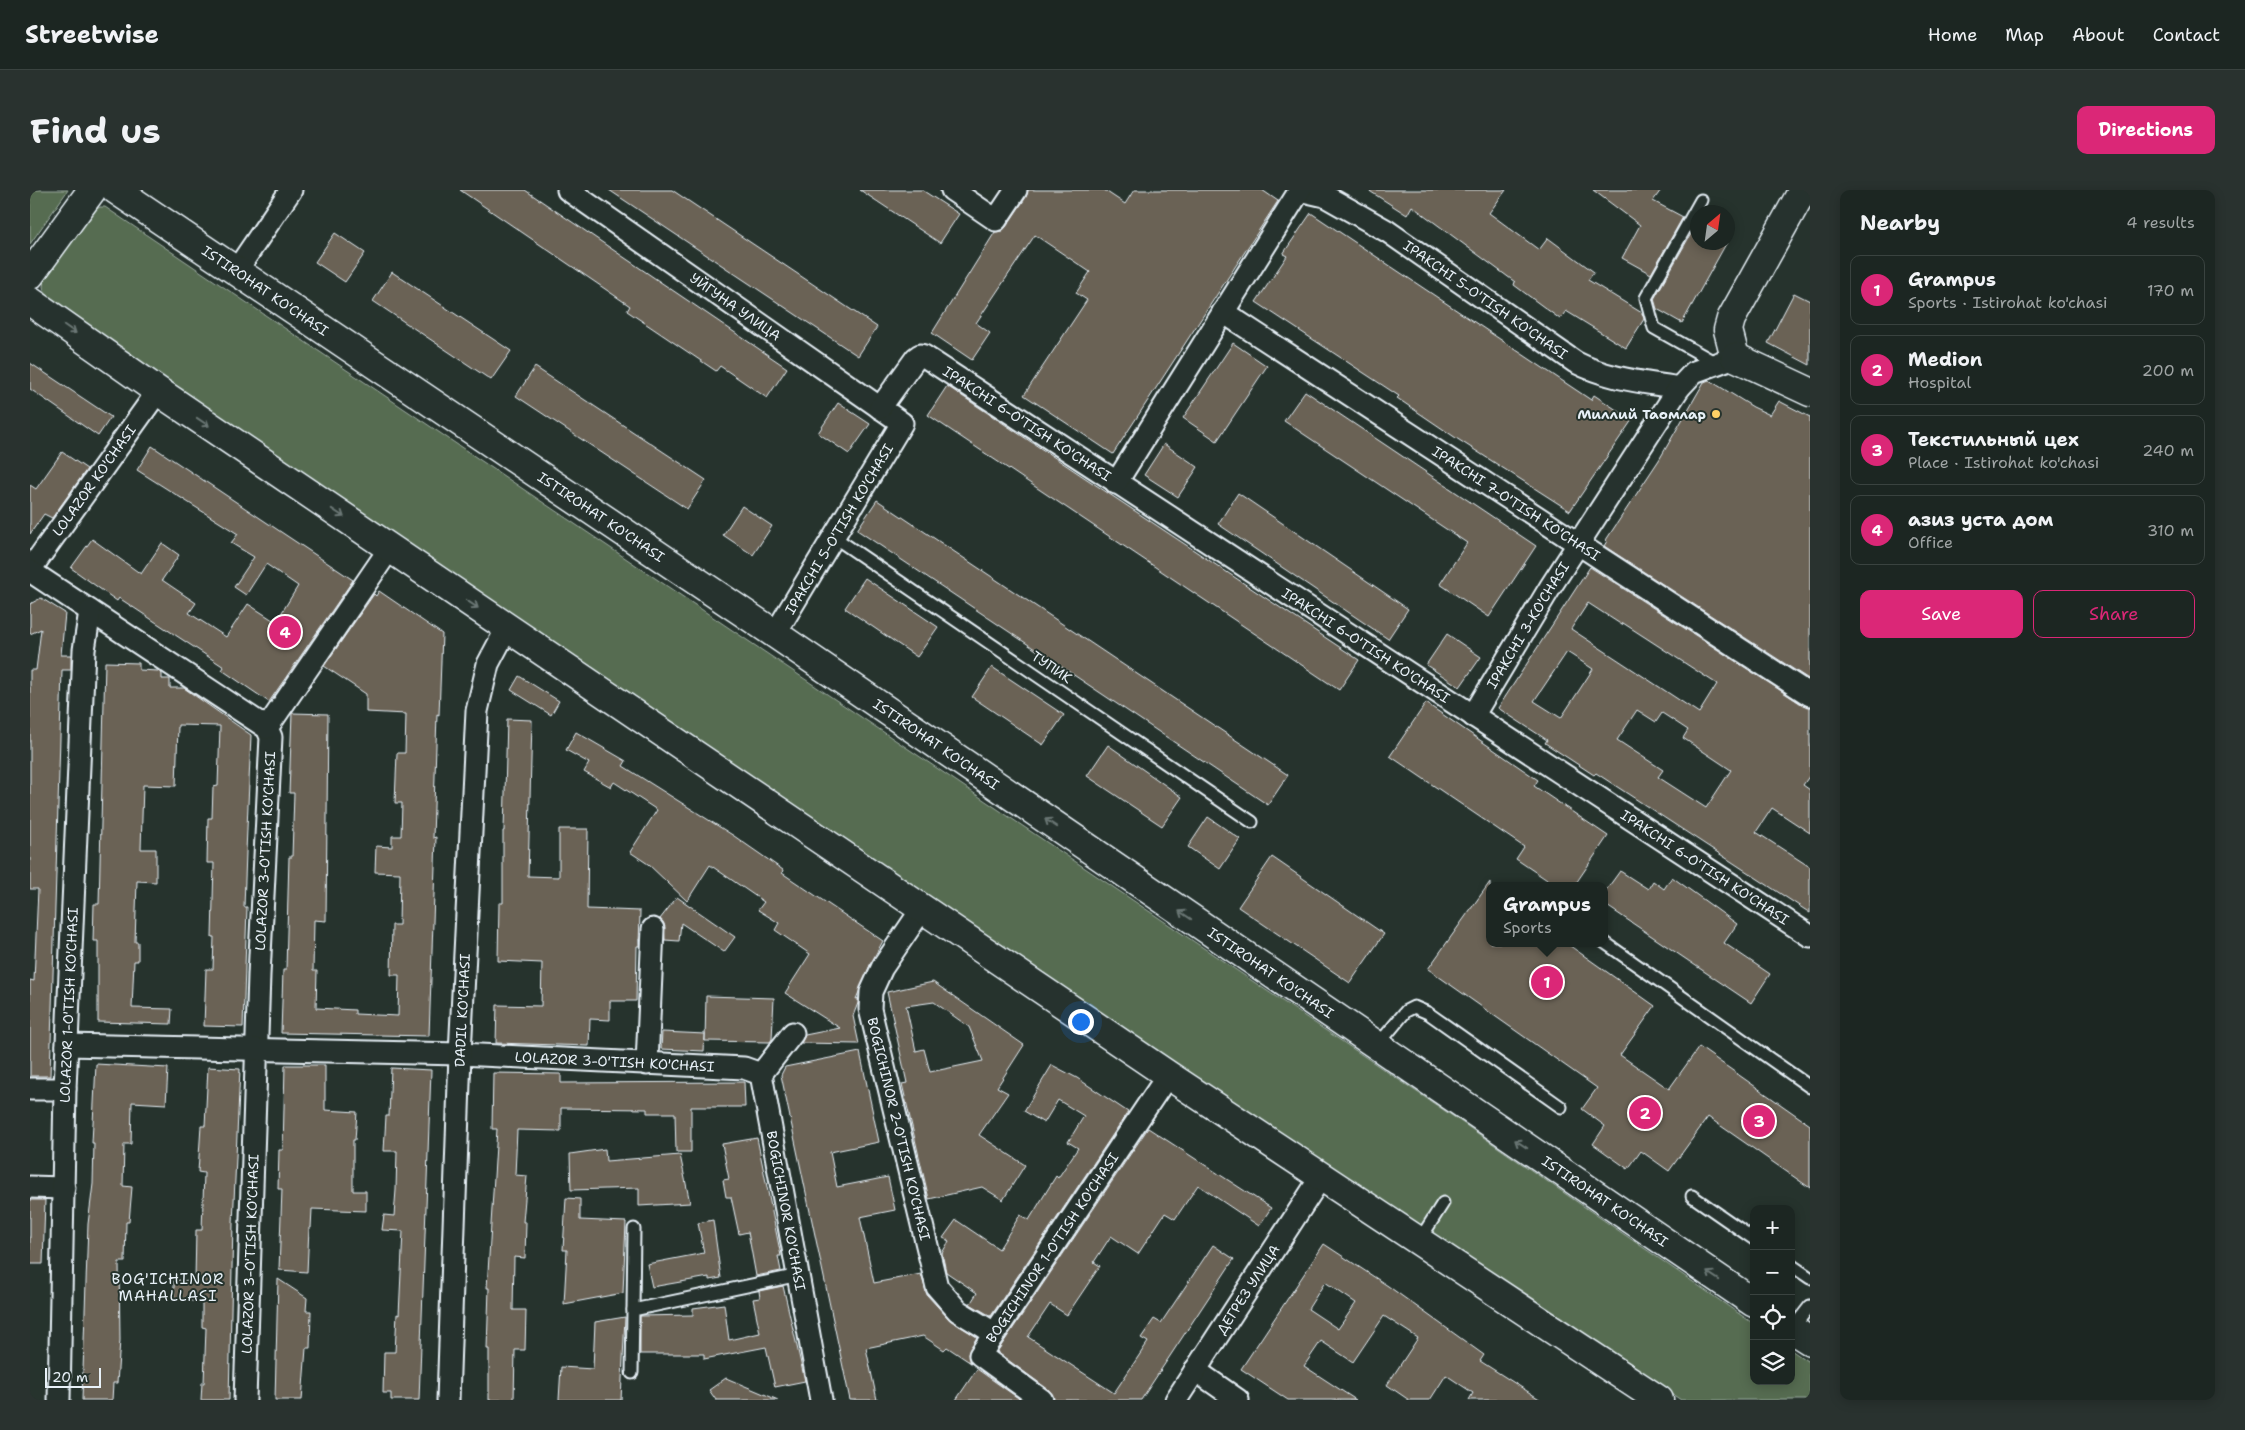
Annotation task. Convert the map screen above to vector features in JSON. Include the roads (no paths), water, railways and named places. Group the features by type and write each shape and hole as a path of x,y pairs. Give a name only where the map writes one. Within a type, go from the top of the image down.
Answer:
{"main road":[{"path":"30,275 92,190"},
{"name":"ISTIROHAT KO'CHASI","path":"116,190 775,634 1750,1300"},
{"path":"1726,360 1728,330 1731,319 1803,190"},
{"path":"1726,360 1810,208"},
{"path":"30,301 158,392 1168,1076 1659,1400"},
{"path":"1726,360 1810,392"}],"street":[{"path":"236,271 291,190"},
{"name":"УЙГУНА УЛИЦА","path":"568,190 902,423"},
{"path":"952,190 996,220 1016,190"},
{"name":"IPAKCHI 5-O'TISH KO'CHASI","path":"1116,483 1299,190 1325,196 1371,221 1575,362 1593,371 1614,377 1679,388"},
{"name":"IPAKCHI 7-O'TISH KO'CHASI","path":"1223,312 1810,695"},
{"name":"IPAKCHI 6-O'TISH KO'CHASI","path":"880,408 920,355 1810,936"},
{"name":"IPAKCHI 3-KO'CHASI","path":"1473,716 1551,586 1580,545 1679,388 1694,372 1726,360"},
{"name":"LOLAZOR KO'CHASI","path":"30,571 158,392"},
{"name":"IPAKCHI 5-O'TISH KO'CHASI","path":"775,634 902,423"},
{"path":"30,571 267,728 390,548"},
{"name":"LOLAZOR 1-O'TISH KO'CHASI","path":"58,1400 64,1188 64,1089 84,650 90,611"},
{"name":"DADIL KO'CHASI","path":"448,1400 460,1054 477,711 488,664 508,628"},
{"name":"LOLAZOR 3-O'TISH KO'CHASI","path":"245,1400 270,737 267,728"},
{"name":"BOGICHINOR 2-O'TISH KO'CHASI","path":"922,909 882,968 871,992 870,1009 937,1287 958,1311 994,1333"},
{"path":"646,1064 653,929"},
{"path":"761,1074 793,1033"},
{"name":"LOLAZOR 3-O'TISH KO'CHASI","path":"67,1045 460,1054 744,1068 761,1074"},
{"name":"BOGICHINOR KO'CHASI","path":"761,1074 821,1400"},
{"name":"BOGICHINOR 1-O'TISH KO'CHASI","path":"1042,1400 980,1355 1168,1076"},
{"path":"30,1089 64,1089"},
{"name":"ДЕГРЕЗ УЛИЦА","path":"1176,1400 1321,1177"},
{"path":"30,1187 64,1188"},
{"path":"1195,1370 1238,1400"}],"lane":[{"path":"1700,200 1646,298 1654,328 1726,360"},
{"name":"ТУПИК","path":"834,537 1252,822"},
{"path":"1608,945 1810,1087"},
{"path":"1377,1046 1406,1011 1414,1008 1428,1013 1561,1107"},
{"path":"1692,1196 1750,1236"},
{"path":"1419,1241 1443,1203"},
{"path":"632,1373 634,1229"},
{"path":"1795,1268 1810,1278"},
{"path":"633,1310 799,1275"},
{"path":"1798,1333 1810,1306"}],"place":[{"name":"Миллий Таомлар","path":"1716,414"},
{"name":"азиз уста дом","path":"285,632"},
{"name":"Grampus","path":"1547,982"},
{"name":"Medion","path":"1645,1113"},
{"name":"Текстильный цех","path":"1759,1121"}],"district":[{"name":"BOG'ICHINOR MAHALLASI","path":"168,1288"}]}
